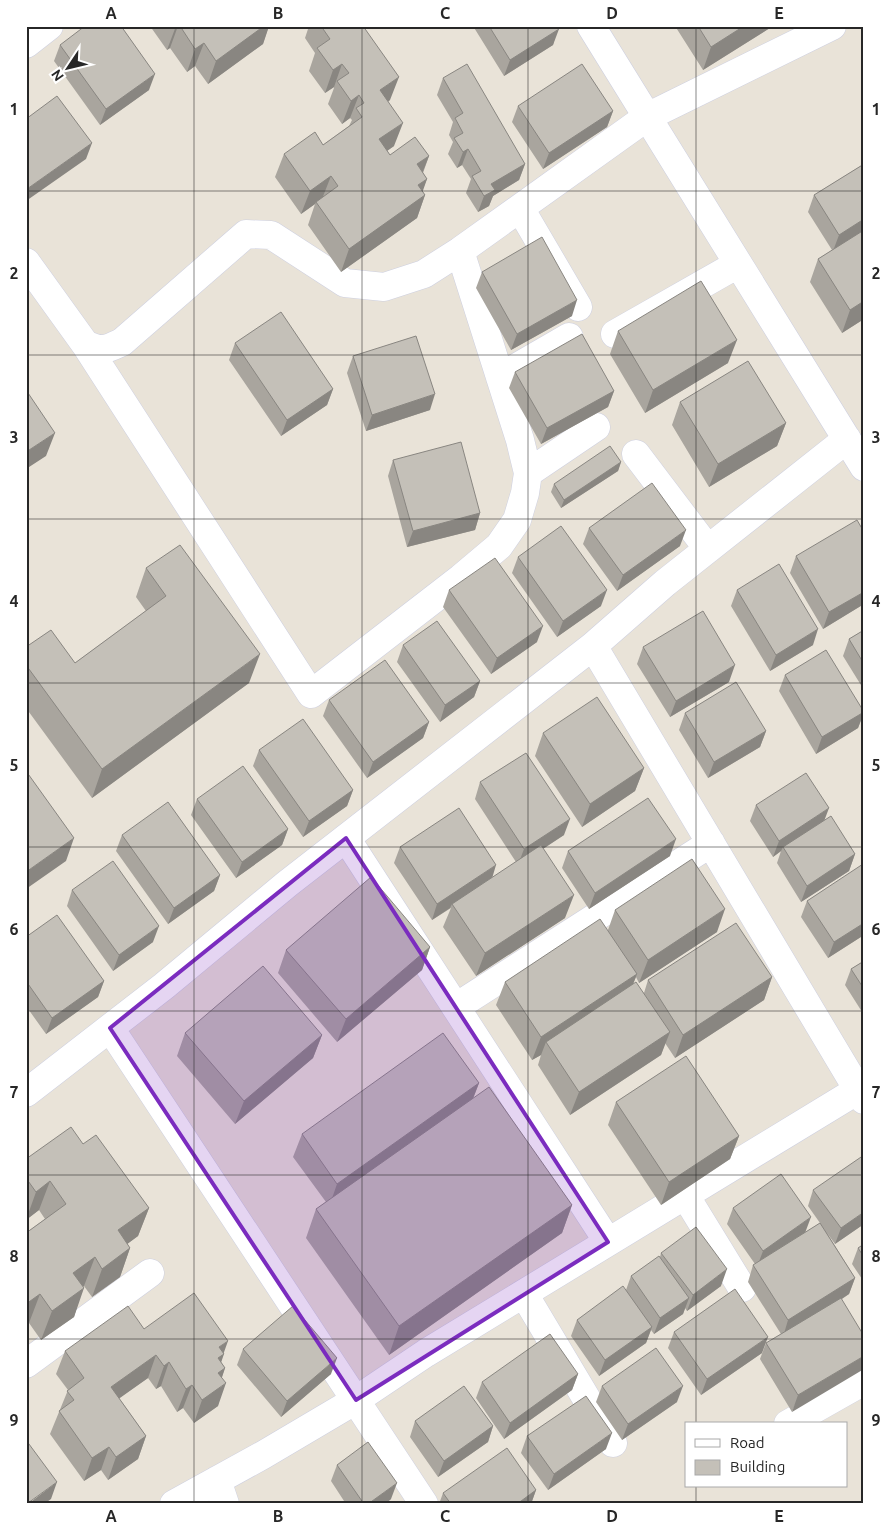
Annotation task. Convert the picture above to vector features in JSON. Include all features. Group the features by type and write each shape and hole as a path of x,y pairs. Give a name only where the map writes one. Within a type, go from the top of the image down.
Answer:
{"street":[{"path":"26,44 49,26"},
{"path":"591,26 864,467"},
{"path":"85,344 96,349 106,350 122,342 246,234 272,235 345,283 384,287 424,274 647,117 832,26"},
{"path":"520,208 578,307"},
{"path":"26,262 85,344 311,694 461,578 499,546 517,520 525,493 528,473 460,250"},
{"path":"615,334 738,264"},
{"path":"500,377 569,337"},
{"path":"528,473 596,427"},
{"path":"30,1081 110,1028 164,986 287,884 593,646 665,583 847,439"},
{"path":"636,454 708,549"},
{"path":"174,1504 221,1492 263,1455 356,1400 426,1353 686,1195 861,1095 593,646"},
{"path":"346,838 608,1242"},
{"path":"456,1007 711,843"},
{"path":"110,1028 424,1504"},
{"path":"686,1195 742,1288"},
{"path":"26,1364 150,1273"},
{"path":"524,1294 613,1443"},
{"path":"792,1422 864,1381"}],"highlighted area":[{"path":"346,838 608,1242 356,1400 110,1028"}],"building":[{"path":"85,26 121,26 155,74 106,109 60,45"},
{"path":"180,26 264,26 216,61 204,43 195,49"},
{"path":"321,26 363,26 399,77 380,90 403,123 379,139 390,155 415,137 429,156 417,164 427,179 418,185 425,195 349,249 316,202 338,186 331,176 310,191 284,154 315,132 323,145 362,117 356,108 364,103 359,95 351,101 337,81 349,73 342,64 333,70 317,48 330,39"},
{"path":"489,26 558,26 559,29 510,60"},
{"path":"698,26 744,26 711,47"},
{"path":"467,64 525,164 491,184 495,190 484,196 472,176 481,171 468,149 463,152 454,138 463,133 455,118 463,113 443,78"},
{"path":"582,64 613,111 549,153 518,106"},
{"path":"57,96 92,143 27,189 26,119"},
{"path":"864,164 864,219 839,235 814,195"},
{"path":"864,230 864,301 850,310 818,259"},
{"path":"542,237 577,300 517,334 482,272"},
{"path":"701,281 737,340 653,390 618,331"},
{"path":"281,312 333,389 287,420 235,343"},
{"path":"582,334 614,391 547,428 515,372"},
{"path":"416,336 435,394 372,415 353,356"},
{"path":"748,361 786,423 718,464 680,402"},
{"path":"26,390 55,433 26,452"},
{"path":"461,442 480,513 413,531 393,460"},
{"path":"610,446 621,462 564,500 554,484"},
{"path":"652,483 686,530 623,575 589,528"},
{"path":"857,520 864,532 864,592 829,612 796,556"},
{"path":"561,526 607,590 563,621 518,557"},
{"path":"180,545 260,654 102,769 26,665 26,647 51,630 75,663 166,596 146,568"},
{"path":"495,558 543,626 497,658 449,590"},
{"path":"779,564 818,629 776,655 737,590"},
{"path":"703,611 735,665 676,701 643,647"},
{"path":"437,621 480,681 445,705 403,645"},
{"path":"864,630 864,664 849,639"},
{"path":"826,650 864,712 822,737 785,675"},
{"path":"385,660 429,722 373,762 329,700"},
{"path":"736,682 766,731 714,762 685,713"},
{"path":"597,697 644,768 590,804 543,733"},
{"path":"303,719 353,790 309,821 259,750"},
{"path":"526,753 570,819 524,849 480,782"},
{"path":"243,766 288,829 242,862 197,799"},
{"path":"26,771 74,838 26,872"},
{"path":"806,773 829,808 779,841 756,805"},
{"path":"648,798 676,839 595,893 568,851"},
{"path":"168,802 220,875 174,908 122,835"},
{"path":"459,808 496,865 437,904 400,847"},
{"path":"831,816 855,854 807,886 783,847"},
{"path":"541,845 574,895 485,953 452,904"},
{"path":"692,859 725,909 648,960 615,910"},
{"path":"113,861 159,926 119,955 72,890"},
{"path":"863,864 864,923 834,942 807,901"},
{"path":"371,877 430,947 346,1019 286,950"},
{"path":"57,915 104,981 52,1018 26,981 26,937"},
{"path":"600,919 637,974 541,1037 505,982"},
{"path":"736,923 772,977 683,1035 648,980"},
{"path":"864,961 864,989 851,969"},
{"path":"263,966 322,1035 244,1101 185,1033"},
{"path":"636,982 670,1032 579,1092 546,1042"},
{"path":"443,1033 479,1083 337,1184 302,1134"},
{"path":"686,1056 739,1136 669,1182 616,1102"},
{"path":"489,1087 572,1205 399,1326 316,1209"},
{"path":"71,1127 83,1144 96,1135 149,1208 118,1230 130,1248 102,1269 95,1257 73,1273 84,1288 52,1311 40,1294 26,1304 26,1233 66,1204 50,1181 36,1192 26,1178 26,1159"},
{"path":"864,1155 864,1212 841,1228 813,1190"},
{"path":"781,1174 811,1217 763,1251 733,1208"},
{"path":"820,1223 855,1278 788,1320 753,1265"},
{"path":"696,1227 727,1269 693,1295 661,1253"},
{"path":"864,1244 864,1257 858,1248"},
{"path":"659,1256 689,1298 660,1318 631,1276"},
{"path":"623,1286 652,1327 605,1360 577,1320"},
{"path":"735,1289 768,1337 707,1379 674,1332"},
{"path":"194,1293 228,1341 219,1347 224,1354 218,1358 225,1368 218,1373 226,1383 202,1400 192,1385 186,1389 169,1362 164,1366 156,1355 111,1387 146,1436 116,1457 109,1447 92,1458 59,1411 74,1400 67,1391 84,1378 65,1351 128,1306 144,1329"},
{"path":"841,1298 864,1336 864,1356 798,1395 766,1343"},
{"path":"293,1306 337,1358 287,1401 243,1349"},
{"path":"550,1334 578,1374 510,1423 482,1382"},
{"path":"656,1348 683,1386 628,1424 602,1386"},
{"path":"464,1386 493,1426 444,1461 415,1421"},
{"path":"586,1396 612,1433 554,1474 527,1436"},
{"path":"26,1440 57,1482 28,1503 26,1500"},
{"path":"368,1442 397,1483 368,1504 364,1504 337,1465"},
{"path":"507,1448 536,1490 517,1504 451,1504 443,1493"}]}
